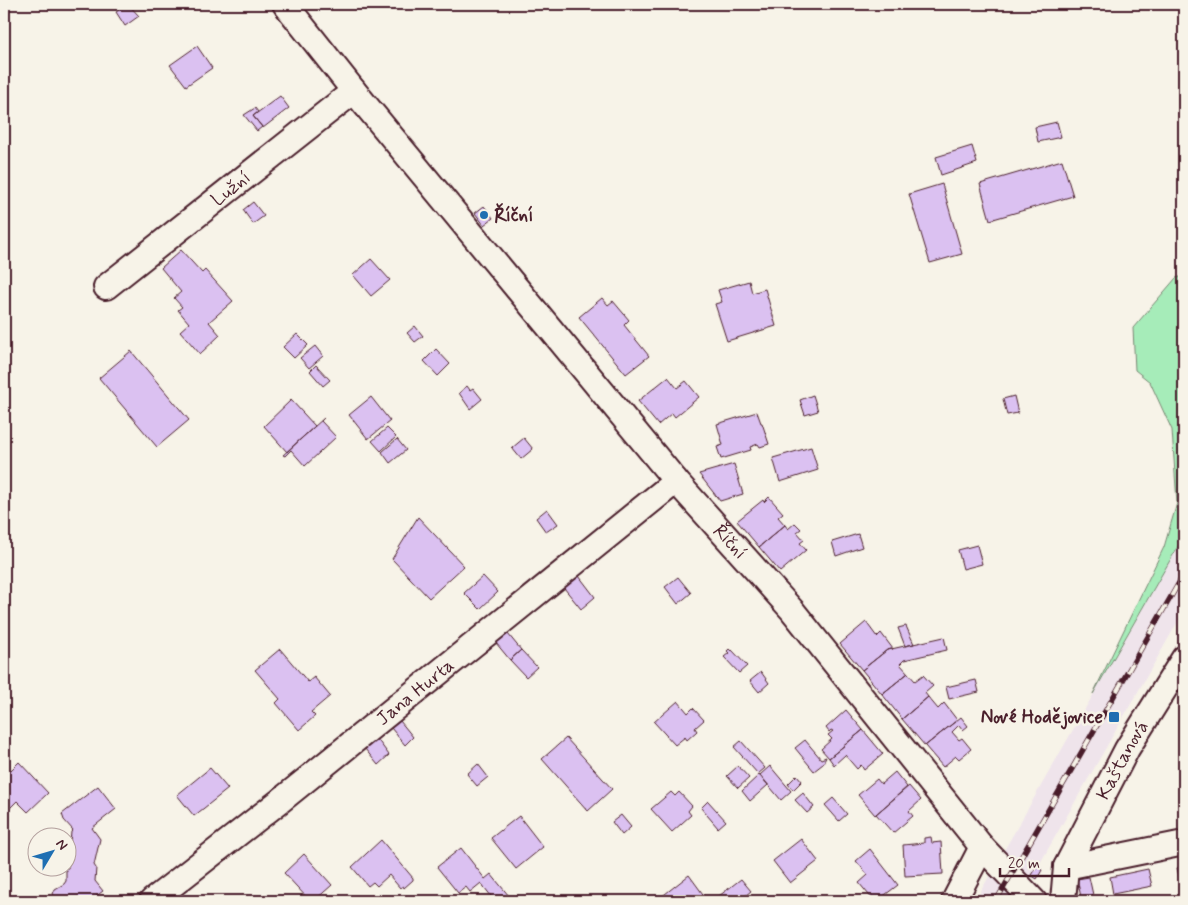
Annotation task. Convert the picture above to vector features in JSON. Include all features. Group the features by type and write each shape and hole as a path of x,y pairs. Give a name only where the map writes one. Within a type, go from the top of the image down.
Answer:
{"street":[{"name":"Říční","path":"285,4 354,91 676,481 792,610 982,847 1034,901"},
{"name":"Lužní","path":"106,287 354,91"},
{"name":"Jana Hurta","path":"152,901 295,789 676,481"},
{"name":"Kaštanová","path":"1066,867 1127,749 1184,658"},
{"path":"1063,901 1066,867 1184,843"},
{"path":"954,901 982,847"}],"shaded area":[{"path":"1184,536 1184,611 1027,886 1018,901 975,901"}],"green space":[{"path":"1184,276 1184,536 1093,694 1164,547 1177,503 1172,430 1150,382 1135,370 1133,328 1176,278"}],"building":[{"path":"128,4 139,16 125,26 116,12"},
{"path":"197,46 212,68 186,86 170,65"},
{"path":"280,96 289,108 263,128 253,116"},
{"path":"255,108 258,112 253,116 262,127 257,131 244,115"},
{"path":"1057,122 1061,137 1038,142 1035,127"},
{"path":"972,146 977,163 941,175 936,157"},
{"path":"1062,160 1073,196 990,220 980,184"},
{"path":"942,184 962,254 930,263 909,194"},
{"path":"253,202 264,216 253,224 243,210"},
{"name":"Říční","path":"484,206 493,218 484,225 475,213"},
{"path":"181,250 202,273 205,270 233,301 209,322 220,335 200,354 180,331 189,323 178,310 182,307 174,298 181,292 161,268"},
{"path":"371,259 390,280 371,296 353,275"},
{"path":"749,281 752,293 765,289 776,326 727,341 715,304 722,302 718,290"},
{"path":"602,298 608,305 613,301 629,320 624,325 649,356 626,374 579,317"},
{"path":"415,326 423,336 415,342 407,333"},
{"path":"297,334 308,345 294,358 283,347"},
{"path":"315,346 323,356 309,368 300,358"},
{"path":"436,349 450,364 438,376 424,361"},
{"path":"131,351 189,420 157,447 99,378"},
{"path":"316,365 330,380 323,386 310,371"},
{"path":"668,377 677,388 686,381 699,397 675,417 672,413 658,425 638,401"},
{"path":"467,386 470,390 473,388 482,399 470,409 459,393"},
{"path":"813,395 818,411 805,415 800,400"},
{"path":"1014,396 1018,413 1007,415 1003,399"},
{"path":"371,397 390,421 368,439 349,415"},
{"path":"291,400 315,426 287,452 264,426"},
{"path":"757,412 769,444 760,447 758,444 750,447 751,450 721,459 717,447 723,445 717,424"},
{"path":"324,418 321,421 336,437 305,466 291,450 285,456 283,455"},
{"path":"387,428 396,437 381,451 372,441"},
{"path":"524,438 533,449 521,459 512,448"},
{"path":"397,439 406,450 390,463 382,452"},
{"path":"811,447 818,470 780,482 773,458"},
{"path":"734,464 743,494 720,501 699,474"},
{"path":"769,497 783,513 778,517 785,525 759,547 737,521"},
{"path":"547,509 558,524 546,532 536,518"},
{"path":"418,517 464,566 429,598 392,559"},
{"path":"795,523 801,529 797,532 804,540 800,543 806,550 780,572 759,547 785,525 788,529"},
{"path":"858,534 862,547 836,556 832,542"},
{"path":"977,545 982,564 963,569 958,550"},
{"path":"483,576 498,592 480,609 464,593"},
{"path":"579,576 595,597 581,609 564,588"},
{"path":"678,577 691,593 678,604 665,587"},
{"path":"866,622 877,637 881,633 893,649 887,650 862,670 840,644"},
{"path":"906,626 914,644 905,646 898,628"},
{"path":"508,634 521,650 510,660 496,643"},
{"path":"944,637 947,650 904,660 900,664 908,673 882,694 862,670 887,650"},
{"path":"280,649 308,682 314,677 330,696 311,712 315,716 299,730 276,703 280,699 255,670"},
{"path":"729,649 747,666 739,673 724,657 729,653 727,651"},
{"path":"521,650 537,667 526,677 510,660"},
{"path":"761,672 769,683 759,692 750,681"},
{"path":"908,673 915,681 923,675 933,686 925,693 928,697 902,719 882,694"},
{"path":"976,680 979,692 949,699 946,687"},
{"path":"928,697 938,709 944,703 957,720 925,746 902,719"},
{"path":"678,701 688,713 693,708 704,720 695,728 697,731 687,740 685,737 675,745 654,722"},
{"path":"846,710 863,730 829,758 821,749 832,739 828,735 833,731 829,732 826,728"},
{"path":"961,717 968,726 963,730 959,725 952,732 959,740 962,738 971,749 959,759 956,756 943,767 925,746"},
{"path":"400,721 413,737 405,745 391,728"},
{"path":"863,730 883,754 864,770 861,765 857,769 845,755 834,765 829,758"},
{"path":"566,738 612,789 588,811 542,759"},
{"path":"377,739 389,755 378,765 365,749"},
{"path":"805,740 821,759 826,757 823,764 814,771 795,748"},
{"path":"741,741 765,768 758,774 734,747"},
{"path":"19,762 48,793 28,812 17,801 10,808 4,802 4,777"},
{"path":"478,764 488,777 477,786 467,774"},
{"path":"738,766 749,778 738,788 727,776"},
{"path":"770,766 791,791 781,800 760,775"},
{"path":"210,768 228,789 194,816 177,795"},
{"path":"895,772 907,787 875,815 858,795 877,779 881,784"},
{"path":"759,775 768,785 750,801 742,791"},
{"path":"797,775 802,781 793,790 788,784"},
{"path":"98,786 116,809 92,828 100,839 94,865 96,868 95,881 103,891 90,901 59,901 53,894 55,889 64,884 66,878 78,878 78,828 71,828 64,820 62,814"},
{"path":"909,786 921,800 909,811 913,816 893,833 876,814"},
{"path":"671,792 675,796 679,792 692,806 688,811 691,815 672,832 651,809"},
{"path":"803,793 814,807 807,813 795,800"},
{"path":"833,798 847,814 839,821 825,805"},
{"path":"708,801 726,821 718,828 701,808"},
{"path":"621,815 631,827 622,835 612,822"},
{"path":"519,816 543,847 516,869 491,838"},
{"path":"931,837 932,843 941,842 943,874 905,876 903,845 924,843 924,838"},
{"path":"801,839 818,861 790,883 773,861"},
{"path":"381,840 413,878 404,888 403,886 400,888 389,875 377,886 373,882 368,886 352,867"},
{"path":"461,848 485,879 491,874 509,896 502,901 495,901 481,883 470,892 466,887 458,893 437,867"},
{"path":"870,849 898,885 877,901 874,901 859,883 868,875 856,861"},
{"path":"304,854 332,885 314,901 310,901 284,873"},
{"path":"1037,866 1042,870 1037,879 1031,875"},
{"path":"1184,866 1184,898 1177,868"},
{"path":"1148,869 1152,886 1113,894 1110,877"},
{"path":"689,875 708,901 663,901 660,898"},
{"path":"1089,877 1093,895 1081,897 1077,879"},
{"path":"741,879 751,891 745,896 749,901 723,901 719,896"},
{"path":"774,895 779,901 766,901"}],"railway":[{"path":"996,901 1184,574"}],"place":[{"name":"Říční","path":"484,215"},
{"name":"Nové Hodějovice","path":"1114,717"}]}
